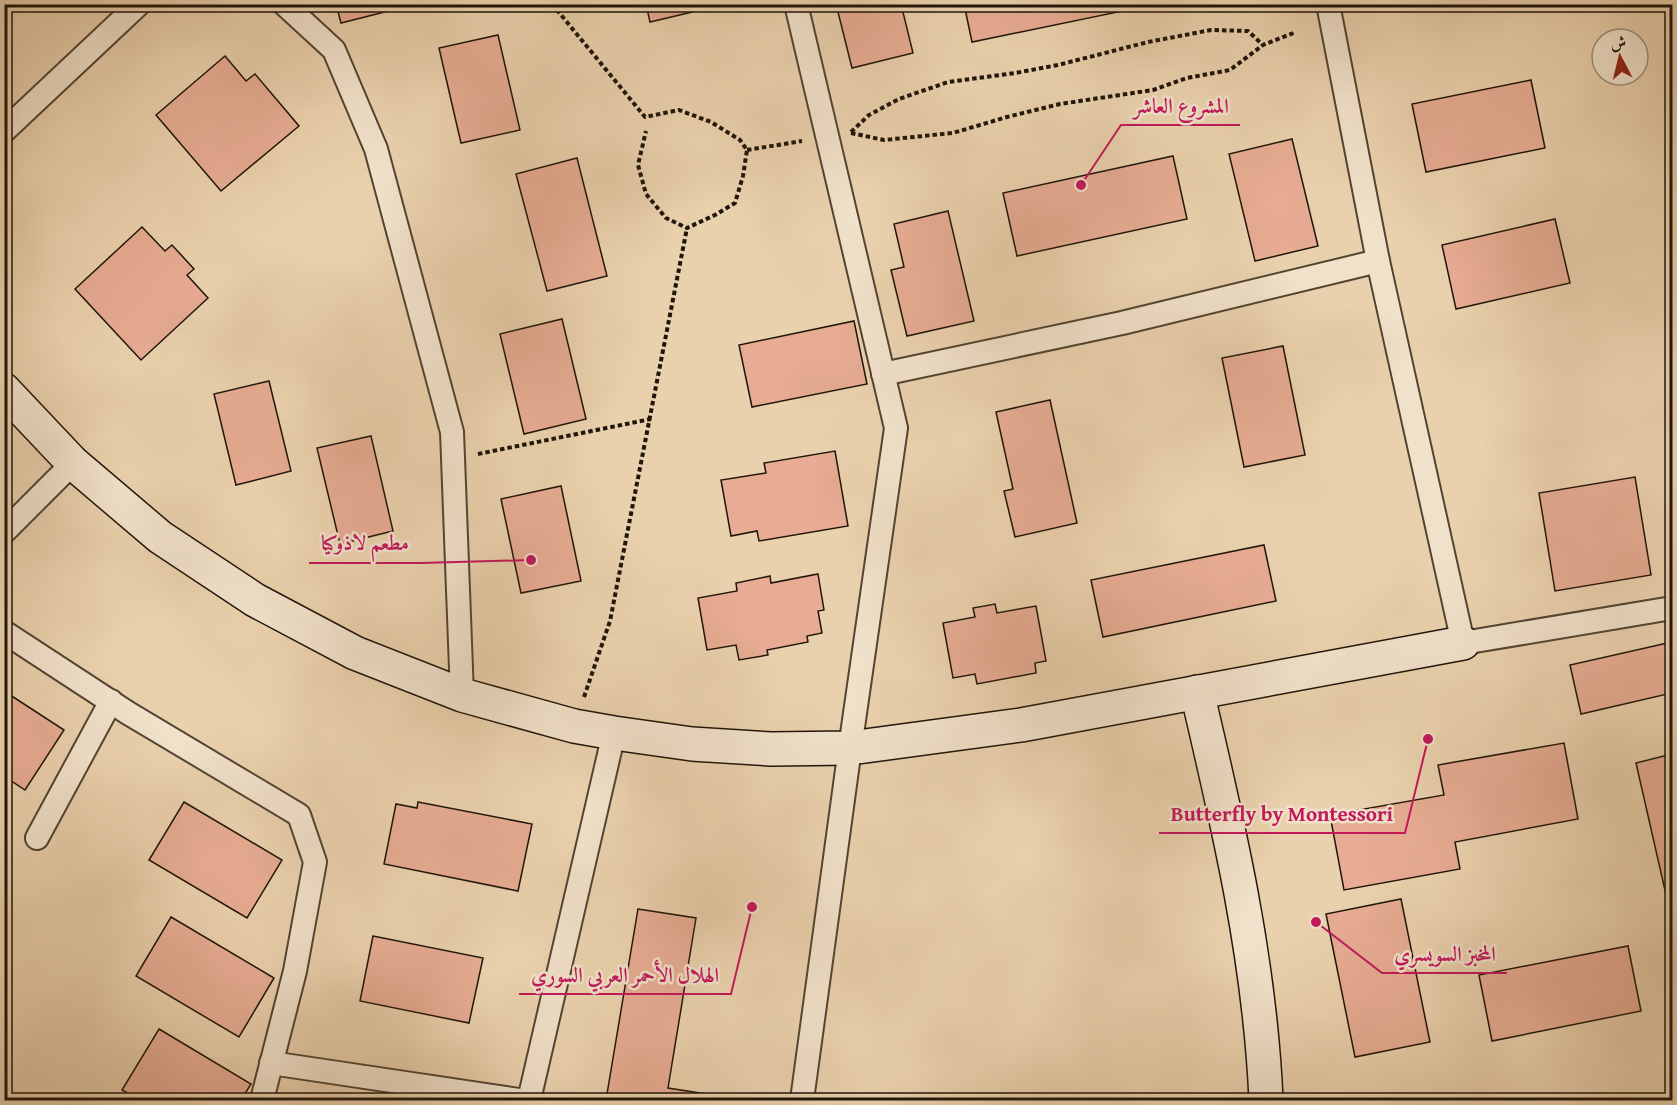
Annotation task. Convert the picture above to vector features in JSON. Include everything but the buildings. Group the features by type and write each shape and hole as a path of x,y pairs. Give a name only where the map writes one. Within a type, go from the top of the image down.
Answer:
{"street":[{"path":"4,131 139,4"},
{"path":"284,4 334,50 376,149 452,432 462,695"},
{"path":"796,4 896,428 802,1101"},
{"path":"1328,4 1378,261 1463,643"},
{"path":"883,374 1122,323 1378,261"},
{"path":"4,390 73,463 160,537 255,600 355,653 462,695 574,726 703,745 771,749 850,748 1021,725 1463,643 1672,608"},
{"path":"4,532 73,463"},
{"path":"4,632 111,701 299,815 315,862 295,971 262,1101"},
{"path":"1197,692 1232,842 1246,920 1258,998 1266,1101"},
{"path":"37,838 111,701"},
{"path":"529,1101 614,733"},
{"path":"271,1063 519,1101"}],"path":[{"path":"552,4 645,117 679,110 711,122 740,140 747,150 743,176 735,203 687,228"},
{"path":"1263,45 1248,31 1211,30 1149,42 1058,65 948,82 899,99 869,115 851,132 884,140 953,133 1060,104 1153,90 1187,78 1230,70 1263,45 1296,32"},
{"path":"646,131 638,165 646,194 666,218 687,228"},
{"path":"747,150 827,136"},
{"path":"574,726 610,621 687,228"},
{"path":"473,455 651,419"}],"place":[{"name":"المشروع العاشر","path":"1081,185"},
{"name":"مطعم لاذوكيا","path":"531,560"},
{"name":"Butterfly by Montessori","path":"1428,739"},
{"name":"الهلال الأحمر العربي السوري","path":"752,907"},
{"name":"المخبز السويسري","path":"1316,922"}]}
